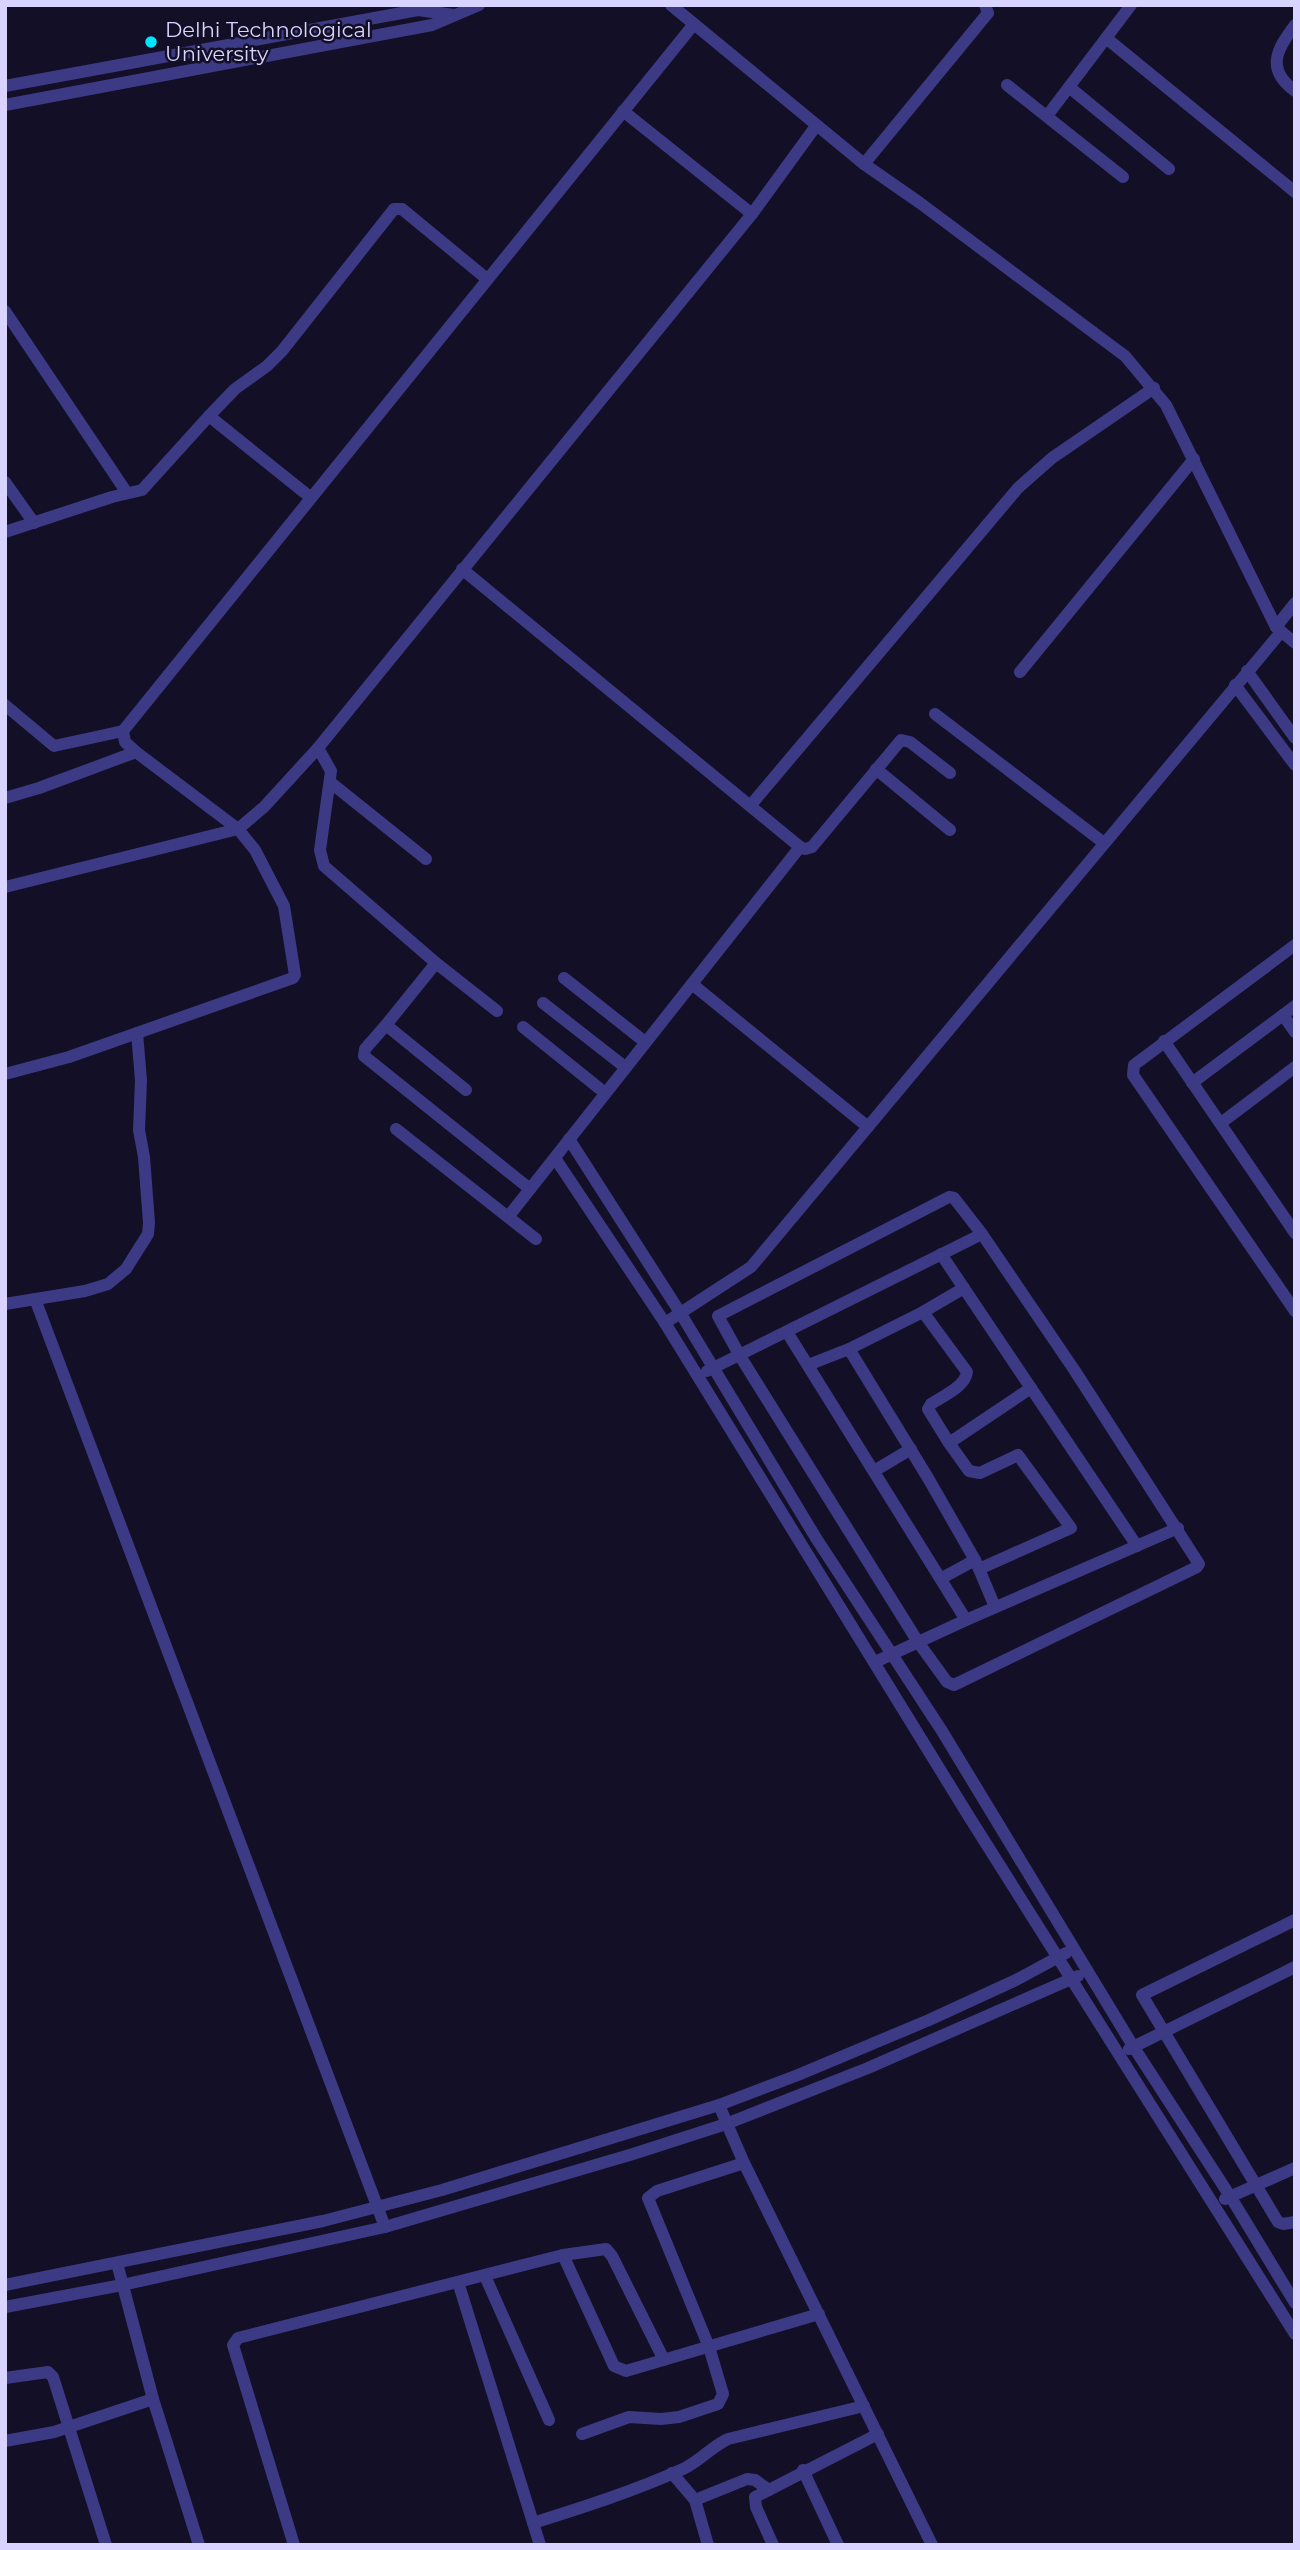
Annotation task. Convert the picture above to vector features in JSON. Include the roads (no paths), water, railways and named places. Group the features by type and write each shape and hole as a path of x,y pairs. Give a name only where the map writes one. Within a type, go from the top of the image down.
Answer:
{"street":[{"path":"5,106 432,25 479,5"},
{"path":"671,5 864,164 1125,355 1166,405 1278,629 1295,643"},
{"path":"864,164 988,13 985,5"},
{"path":"1047,116 1130,5"},
{"path":"5,86 418,10 455,15"},
{"path":"5,705 54,746 124,731 694,24"},
{"path":"1295,25 1278,51 1276,63 1280,75 1295,90"},
{"path":"1106,38 1295,192"},
{"path":"1007,85 1123,177"},
{"path":"1069,87 1169,169"},
{"path":"623,111 752,214"},
{"path":"5,887 238,829 323,755 462,569 752,214 816,126"},
{"path":"5,532 145,488 235,389 267,366 282,351 394,209 402,209 487,279"},
{"path":"5,311 127,493"},
{"path":"750,806 1018,488 1052,457 1154,388"},
{"path":"209,416 310,497"},
{"path":"1020,672 1194,459"},
{"path":"5,482 34,523"},
{"path":"462,569 805,849 812,847 898,743 905,739 950,773"},
{"path":"665,1323 751,1267 1247,671 1295,603"},
{"path":"1247,671 1295,738"},
{"path":"1235,685 1295,765"},
{"path":"935,714 1104,843"},
{"path":"5,1074 69,1058 293,978 295,975 284,906 255,850 238,829 136,752 125,742 124,731"},
{"path":"5,798 136,752"},
{"path":"323,755 331,771 320,850 324,866 436,963 497,1011"},
{"path":"876,769 950,830"},
{"path":"330,782 426,859"},
{"path":"508,1217 800,846"},
{"path":"1295,945 1164,1041 1133,1065 1131,1070 1295,1311"},
{"path":"436,963 365,1049 364,1056 530,1189"},
{"path":"564,978 645,1042"},
{"path":"692,984 868,1127"},
{"path":"542,1003 625,1067"},
{"path":"1192,1083 1295,1006"},
{"path":"1283,1015 1295,1031"},
{"path":"386,1025 466,1090"},
{"path":"523,1027 605,1093"},
{"path":"5,1304 85,1291 108,1284 126,1269 148,1234 144,1157 139,1122 141,1080 137,1033"},
{"path":"1164,1041 1295,1233"},
{"path":"1221,1123 1295,1067"},
{"path":"396,1129 536,1239"},
{"path":"569,1139 681,1314 892,1656 942,1731 1133,2046 1295,2303"},
{"path":"555,1158 665,1323 968,1815 1295,2334"},
{"path":"945,1198 954,1198 982,1234 1198,1560 1197,1567 954,1685 947,1682 918,1642 718,1319 720,1314 945,1198"},
{"path":"696,1375 740,1356 982,1234"},
{"path":"941,1254 1137,1546"},
{"path":"808,1365 849,1349 964,1288"},
{"path":"35,1299 385,2227"},
{"path":"923,1312 967,1372 967,1378 930,1404 928,1409 969,1471 980,1473 1018,1455 1070,1528 942,1578"},
{"path":"787,1332 966,1620"},
{"path":"849,1349 911,1449 977,1564 995,1607"},
{"path":"950,1443 1031,1388"},
{"path":"874,1471 911,1449"},
{"path":"875,1662 1178,1528"},
{"path":"1295,1920 1144,1993 1143,1998 1278,2222 1289,2224 1295,2221"},
{"path":"5,2285 323,2221 442,2190 719,2105 789,2079 929,2020 1016,1980 1074,1948"},
{"path":"1120,2053 1295,1967"},
{"path":"5,2307 122,2285 385,2227 584,2169 726,2124 868,2068 1087,1970"},
{"path":"719,2105 744,2163 932,2545"},
{"path":"582,2434 629,2417 670,2419 718,2404 723,2394 709,2347 648,2198 657,2191 744,2163"},
{"path":"1215,2206 1230,2196 1295,2168"},
{"path":"294,2545 233,2343 238,2338 563,2255 600,2249 610,2252 664,2360"},
{"path":"563,2255 614,2366 630,2371 819,2314"},
{"path":"117,2263 153,2399 199,2545"},
{"path":"485,2276 549,2420"},
{"path":"458,2282 540,2545"},
{"path":"5,2378 50,2373 53,2377 106,2545"},
{"path":"5,2441 54,2432 153,2399"},
{"path":"533,2523 673,2473 696,2462 717,2444 728,2439 864,2406"},
{"path":"773,2545 754,2502 755,2497 803,2470 878,2434"},
{"path":"803,2470 838,2545"},
{"path":"673,2473 695,2500 708,2545"},
{"path":"695,2500 747,2479 755,2480 769,2490"}],"place":[{"name":"Delhi Technological University","path":"151,42"}]}
